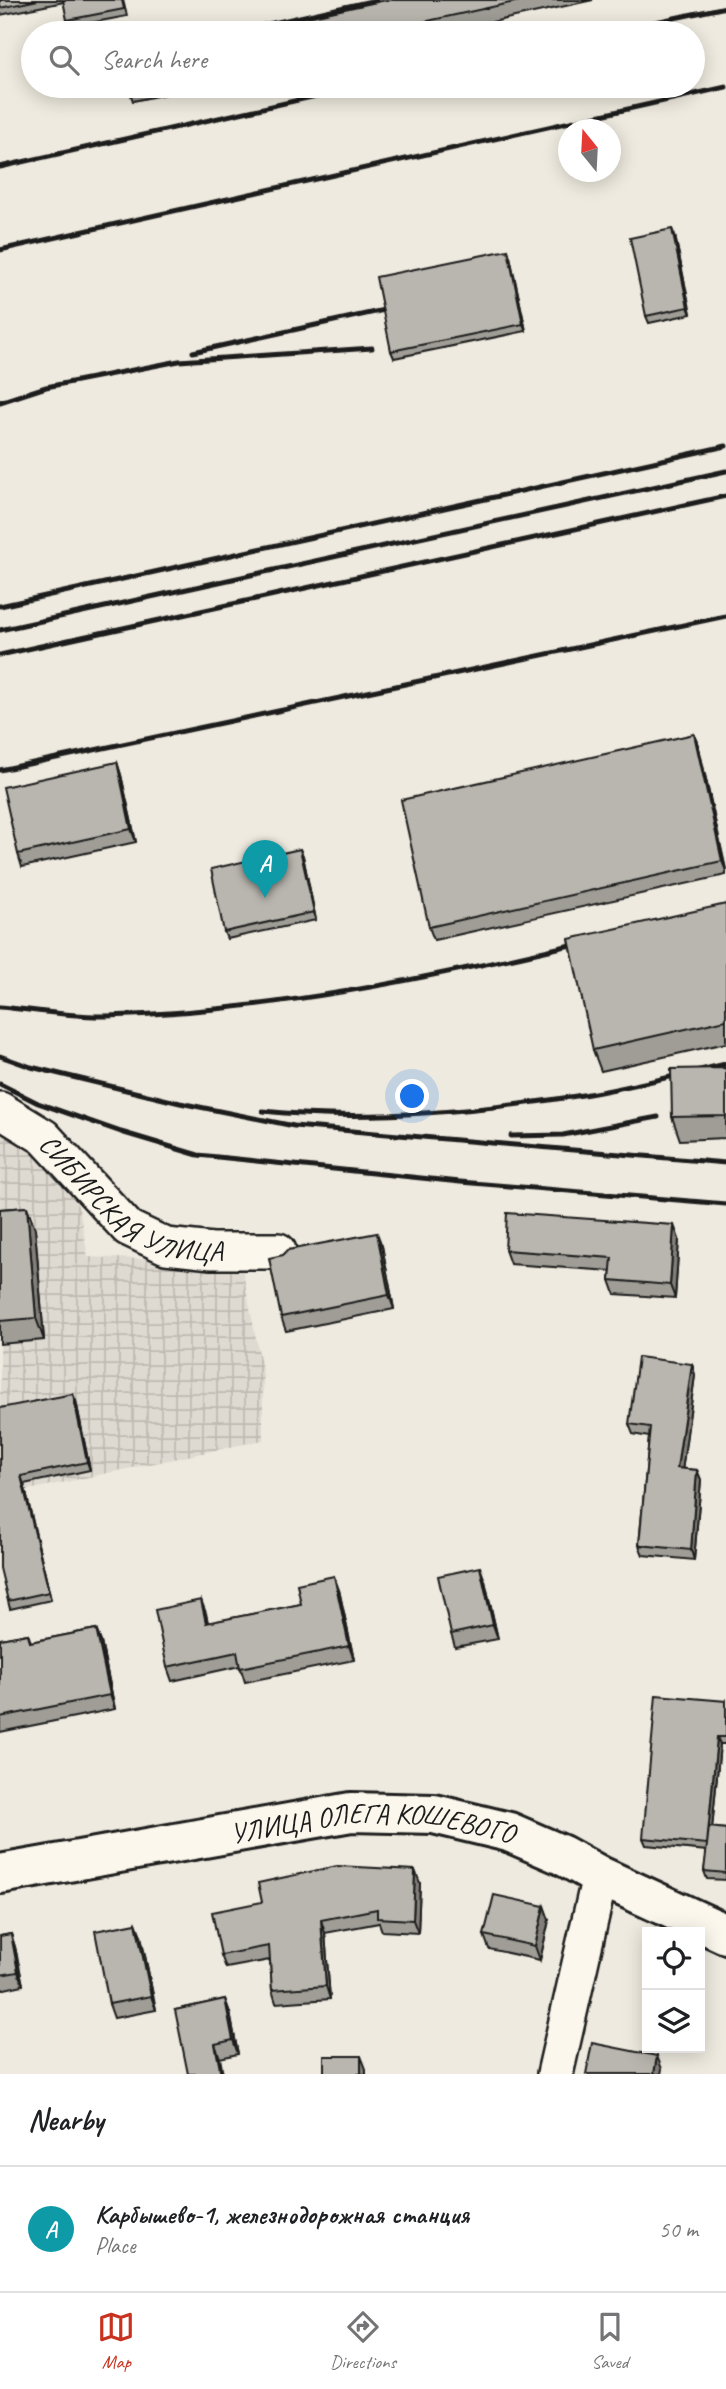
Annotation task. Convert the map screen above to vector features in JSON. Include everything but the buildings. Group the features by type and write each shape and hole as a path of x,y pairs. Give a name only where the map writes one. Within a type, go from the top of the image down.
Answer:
{"main road":[{"name":"УЛИЦА ОЛЕГА КОШЕВОГО","path":"0,1874 351,1812 434,1814 509,1832 726,1934"}],"street":[{"name":"СИБИРСКАЯ УЛИЦА","path":"0,1110 44,1137 128,1228 166,1246 212,1251 278,1251"},
{"path":"555,2074 600,1876"}],"shaded area":[{"path":"0,1127 20,1139 61,1175 79,1208 88,1257 241,1263 263,1374 263,1440 0,1496"}],"railway":[{"path":"282,21 376,0"},
{"path":"660,21 726,7"},
{"path":"705,92 726,87"},
{"path":"0,167 308,98"},
{"path":"0,250 677,98"},
{"path":"193,352 384,310"},
{"path":"0,402 46,387 179,361 372,348"},
{"path":"0,606 726,446"},
{"path":"0,630 726,471"},
{"path":"0,655 726,496"},
{"path":"0,770 726,616"},
{"path":"0,1007 93,1016 227,1008 409,980 588,941"},
{"path":"0,1056 31,1067 180,1103 294,1126 726,1163"},
{"path":"263,1111 385,1115 468,1110 589,1094 726,1064"},
{"path":"0,1084 38,1103 198,1155 460,1182 726,1204"},
{"path":"511,1136 563,1135 658,1117"}],"place":[{"name":"Карбышево-1, железнодорожная станция","path":"265,898"}]}
